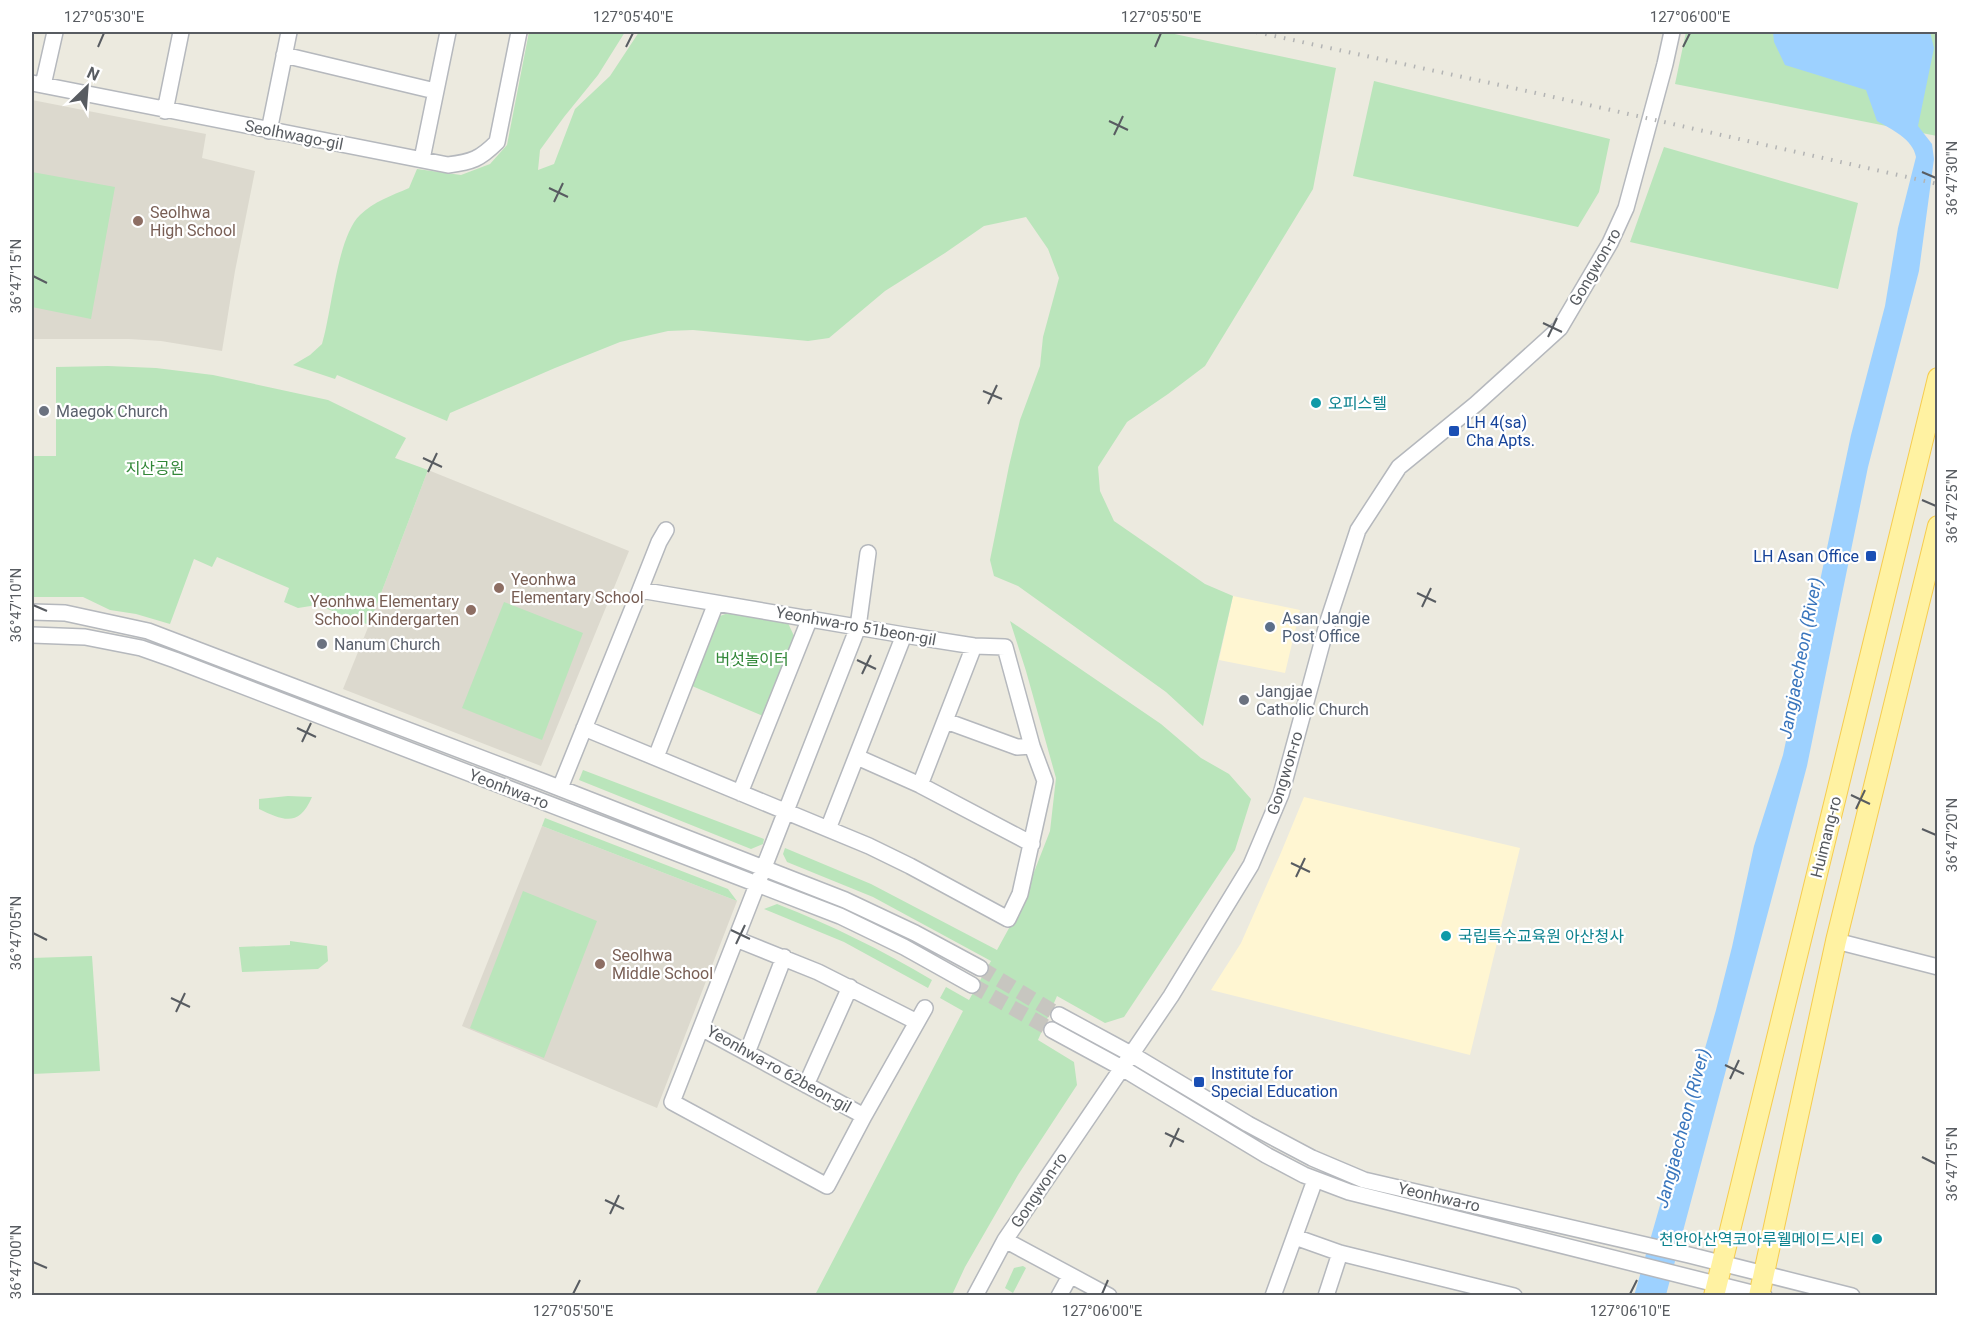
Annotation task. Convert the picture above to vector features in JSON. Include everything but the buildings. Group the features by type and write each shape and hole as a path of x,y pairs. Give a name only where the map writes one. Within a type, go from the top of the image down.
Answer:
{"main road":[{"name":"Huimang-ro","path":"1716,1289 1938,378"},
{"name":"Huimang-ro","path":"1761,1295 1836,941 1938,526"}],"street":[{"name":"Seolhwago-gil","path":"54,32 37,84 448,165 471,162 486,153 497,142 514,32"},
{"path":"165,111 181,32"},
{"path":"269,131 289,32"},
{"path":"422,159 448,32"},
{"name":"Gongwon-ro","path":"975,1296 1005,1240 1171,996 1251,865 1281,794 1328,621 1358,530 1399,468 1476,404 1560,328 1610,243 1626,208 1672,32"},
{"path":"284,55 435,91"},
{"path":"560,788 658,542 666,530"},
{"path":"762,868 858,627 868,553"},
{"name":"Yeonhwa-ro 51beon-gil","path":"640,590 974,646 1005,647 1032,746 1045,781 1020,894 1008,919 910,866 828,829"},
{"path":"656,757 716,603"},
{"name":"Yeonhwa-ro","path":"32,612 65,613 148,631 560,788 845,900 915,933 980,968"},
{"path":"740,793 810,618"},
{"name":"Yeonhwa-ro","path":"32,635 85,637 141,648 175,660 851,921 972,985"},
{"path":"584,728 828,829 904,635"},
{"path":"920,784 974,646"},
{"path":"946,721 1017,747 1032,746"},
{"path":"857,757 920,784 1032,844"},
{"name":"Yeonhwa-ro 62beon-gil","path":"762,868 701,1028 864,1116 925,1008"},
{"path":"736,939 784,957 850,987 917,1022"},
{"path":"1836,941 1938,967"},
{"path":"747,1053 784,957"},
{"path":"806,1085 850,987"},
{"name":"Yeonhwa-ro","path":"1059,1015 1131,1054 1258,1130 1312,1158 1364,1180 1689,1255 1852,1296"},
{"path":"701,1028 672,1102 827,1186 864,1116"},
{"name":"Yeonhwa-ro","path":"1052,1030 1122,1068 1266,1155 1315,1180 1349,1192 1685,1275 1716,1289 1761,1295"},
{"path":"1273,1296 1315,1180"},
{"path":"1295,1237 1340,1253 1487,1292 1514,1296"},
{"path":"1005,1240 1108,1296"},
{"path":"1326,1296 1340,1253"},
{"path":"1059,1296 1070,1276"}],"shaded area":[{"name":"Seolhwa High School","path":"32,100 206,134 202,158 255,171 222,351 161,341 32,339"},
{"name":"Yeonhwa Elementary School","path":"428,470 629,551 541,766 343,689"},
{"path":"1233,596 1300,610 1285,673 1219,660"},
{"path":"1304,797 1520,848 1470,1055 1211,990 1241,943"},
{"name":"Seolhwa Middle School","path":"542,826 737,901 657,1108 462,1026"}],"green space":[{"path":"529,32 625,32 598,75 540,150 538,170 554,164 575,109 610,76 639,32 1165,32 1336,68 1313,189 1205,366 1127,422 1098,467 1100,491 1114,521 1205,584 1233,596 1203,726 1166,692 1018,586 994,576 990,560 1009,466 1020,420 1040,366 1043,337 1059,278 1048,249 1026,217 984,226 885,291 829,338 808,341 693,330 668,331 620,342 555,368 450,413 447,421 337,375 335,379 293,365 310,355 322,344 336,275 346,240 360,215 377,203 409,188 417,169 461,175 490,164 507,145"},
{"path":"1686,32 1937,32 1937,136 1675,84"},
{"path":"1374,81 1610,139 1599,192 1578,227 1353,176"},
{"path":"1664,147 1858,203 1838,289 1630,242"},
{"path":"32,172 115,187 91,319 32,307"},
{"name":"지산공원","path":"56,367 156,368 213,375 328,400 406,438 395,458 428,470 369,625 317,605 298,608 284,602 289,588 217,557 212,567 194,559 170,624 136,614 110,610 83,597 32,597 32,456 56,456"},
{"path":"504,602 583,633 542,740 462,708"},
{"name":"버섯놀이터","path":"728,613 788,623 794,636 763,716 692,686 720,616"},
{"path":"1010,621 1161,724 1201,758 1229,774 1251,799 1235,850 1124,1017 1105,1023 1057,996 1038,1040 1074,1062 1077,1085 1018,1175 965,1267 952,1295 815,1295 963,1011 940,998 946,987 969,1000 991,961 873,897 787,862 783,854 785,848 871,884 997,950 1020,908 1050,831 1056,778"},
{"path":"583,770 764,839 763,844 751,849 579,780"},
{"path":"288,796 312,797 302,813 290,819 259,809 259,799"},
{"path":"545,818 728,889 737,901 542,826"},
{"path":"523,891 597,921 544,1058 470,1028"},
{"path":"777,904 837,929 894,958 932,980 928,988 844,942 764,909"},
{"path":"290,941 327,946 328,961 318,969 242,972 239,947 290,945"},
{"path":"92,956 100,1071 32,1074 32,958"},
{"path":"1023,1266 1026,1268 1013,1293 1005,1288 1014,1268"}],"water":[{"path":"1773,32 1930,32 1934,48 1918,126 1932,144 1934,159 1919,271 1868,467 1807,766 1666,1295 1634,1296 1716,1010 1754,846 1783,755 1851,435 1885,306 1898,228 1916,157 1906,140 1877,121 1866,90 1785,65 1774,42"}],"tunnel":[{"path":"980,968 1059,1015"},
{"path":"972,985 1052,1030"}],"railway":[{"path":"1256,32 1938,184"}],"place":[{"name":"Seolhwa High School","path":"138,221"},
{"name":"오피스텔","path":"1316,403"},
{"name":"Maegok Church","path":"44,411"},
{"name":"LH 4(sa) Cha Apts.","path":"1454,431"},
{"name":"LH Asan Office","path":"1871,556"},
{"name":"Yeonhwa Elementary School","path":"499,588"},
{"name":"Yeonhwa Elementary School Kindergarten","path":"471,610"},
{"name":"Asan Jangje Post Office","path":"1270,627"},
{"name":"Nanum Church","path":"322,644"},
{"name":"Jangjae Catholic Church","path":"1244,700"},
{"name":"국립특수교육원 아산청사","path":"1446,936"},
{"name":"Seolhwa Middle School","path":"600,964"},
{"name":"Institute for Special Education","path":"1199,1082"},
{"name":"천안아산역코아루웰메이드시티","path":"1877,1239"}],"water label":[{"name":"Jangjaecheon (River)","path":"1800,658"},
{"name":"Jangjaecheon (River)","path":"1682,1128"}]}
